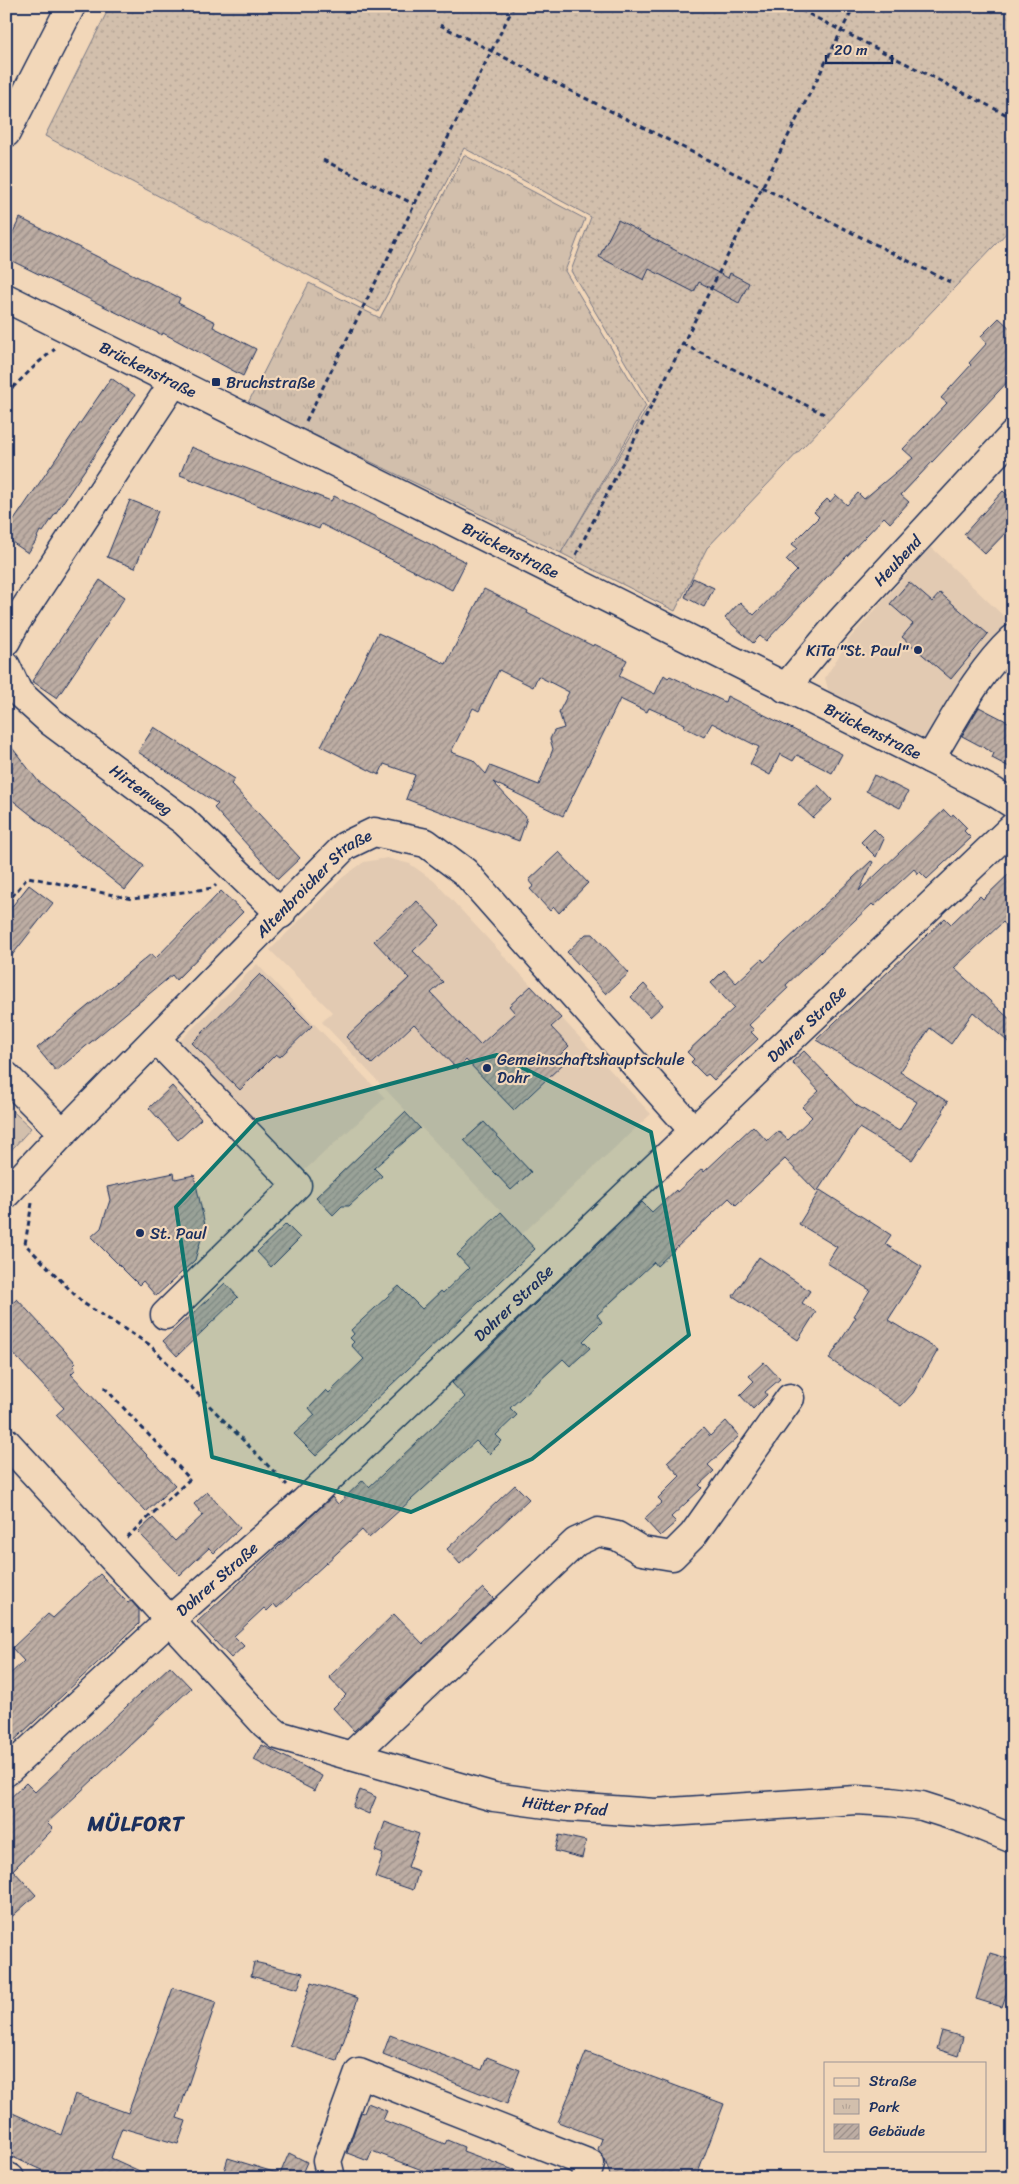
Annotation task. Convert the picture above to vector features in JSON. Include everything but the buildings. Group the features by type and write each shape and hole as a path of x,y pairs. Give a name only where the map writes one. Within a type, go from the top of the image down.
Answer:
{"street":[{"path":"6,134 71,6"},
{"name":"Brückenstraße","path":"6,298 930,759 1013,804"},
{"path":"6,641 16,622 174,382"},
{"name":"Heubend","path":"785,688 841,622 1013,435"},
{"path":"930,759 970,691 998,653 1013,639"},
{"name":"Hirtenweg","path":"6,668 18,692 50,721 184,821 281,914"},
{"name":"Dohrer Straße","path":"6,1772 170,1620 304,1502 1013,827"},
{"name":"Altenbroicher Straße","path":"6,1194 63,1133 281,914 345,846 374,832 426,843 465,872 693,1130"},
{"path":"156,1039 298,1185 165,1315"},
{"path":"6,1076 63,1133"},
{"path":"350,1756 576,1542 598,1532 617,1536 642,1551 672,1556 693,1535 790,1398"},
{"path":"9,1452 170,1620"},
{"name":"Hütter Pfad","path":"170,1620 265,1724 278,1735 494,1797 560,1806 656,1813 856,1800 891,1802 931,1809 1013,1838"},
{"path":"331,2178 327,2161 359,2073 590,2164 586,2178"},
{"path":"6,2176 10,2178"}],"path":[{"path":"296,442 514,6"},
{"path":"793,6 1013,118"},
{"path":"565,578 854,6"},
{"path":"440,25 950,282"},
{"path":"323,160 414,204"},
{"path":"6,394 39,362 76,333"},
{"path":"683,344 824,414"},
{"path":"6,904 28,877 132,899 214,888 233,868"},
{"path":"34,1196 25,1244 84,1303 150,1345 304,1502"},
{"path":"104,1387 190,1479 108,1554"}],"highlighted area":[{"path":"497,1055 651,1132 689,1335 532,1459 411,1512 212,1457 176,1207 257,1120"}],"shaded area":[{"name":"KiTa \"St. Paul\"","path":"931,547 1013,625 1013,629 930,745 830,697 825,678 850,638"},
{"name":"Gemeinschaftshauptschule Dohr","path":"387,858 410,864 434,881 651,1114 522,1234 322,1022 332,1012 270,950 343,877 364,862"},
{"path":"257,964 385,1098 297,1177 174,1047"}],"green space":[{"path":"110,6 1013,6 1013,226 707,548 675,611 561,553 650,404 571,271 591,217 464,148 378,312 45,136"},
{"path":"464,155 585,219 565,271 646,406 561,553 248,403 309,283 380,318"},
{"path":"6,1105 31,1128 6,1156"}],"place":[{"name":"Bruchstraße","path":"216,382"},
{"name":"KiTa \"St. Paul\"","path":"918,650"},
{"name":"Gemeinschaftshauptschule Dohr","path":"487,1068"},
{"name":"St. Paul","path":"140,1233"}],"district":[{"name":"MÜLFORT","path":"136,1824"}]}
